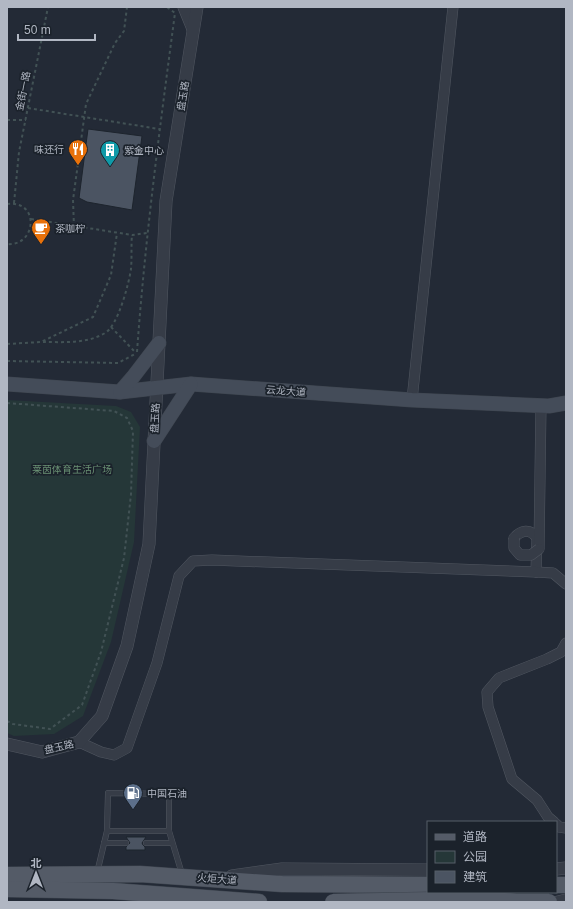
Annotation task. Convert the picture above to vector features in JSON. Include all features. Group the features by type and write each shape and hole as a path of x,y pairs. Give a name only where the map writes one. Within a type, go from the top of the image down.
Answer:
{"main road":[{"path":"120,392 159,343"},
{"name":"云龙大道","path":"7,384 120,392 191,384 412,400 549,406 566,403"},
{"path":"154,441 191,384"},
{"name":"火炬大道","path":"7,875 140,874 282,884 427,885"},
{"name":"火炬大道","path":"7,889 114,891 259,902"},
{"path":"334,902 482,899 516,902 549,902"}],"street":[{"path":"184,7 193,29"},
{"name":"盘玉路","path":"7,744 42,752 79,742 102,716 127,646 149,544 166,202 197,7"},
{"path":"412,400 453,7"},
{"path":"536,572 537,538 530,532 525,531 521,532 514,538 514,548 520,555 531,556 539,549 541,405"},
{"path":"79,742 102,752 114,755 127,748 156,663 179,576 193,561 212,560 553,573 566,584"},
{"path":"553,821 548,817 537,800 512,779 488,707 488,692 499,678 561,652 566,643"},
{"path":"207,879 282,869 427,870"},
{"path":"114,891 165,902"},
{"path":"558,902 566,900"}],"lane":[{"path":"96,874 107,831 108,793 169,794 168,832 183,877"},
{"path":"107,831 168,832"},
{"path":"104,843 126,843"},
{"path":"146,843 172,843"}],"path":[{"name":"金街一路","path":"14,203 19,152 48,7"},
{"path":"74,227 73,200 86,104 115,43 124,31 127,7"},
{"path":"136,353 147,233 159,129 175,13 167,7"},
{"path":"28,108 159,129"},
{"path":"7,120 26,120"},
{"path":"7,204 14,203 27,210 31,220 29,233 23,239 12,245 7,244"},
{"path":"31,220 132,235 147,233"},
{"path":"41,342 93,317 111,275 117,233"},
{"path":"7,344 88,340 107,332 121,308 131,269 132,235"},
{"path":"110,327 136,353"},
{"path":"7,361 118,363 136,353"},
{"path":"7,403 114,411 126,418 133,431 132,494 124,558 101,652 82,705 50,729 13,724 7,721"}],"green space":[{"name":"莱茵体育生活广场","path":"7,400 116,406 131,412 140,427 134,542 111,642 83,716 54,734 14,736 7,733"}],"building":[{"name":"紫金中心","path":"88,129 142,136 132,210 87,202 79,198"},
{"path":"126,837 146,837 142,843 145,850 126,850 126,847 130,843"}],"place":[{"name":"味还行","path":"78,166"},
{"name":"紫金中心","path":"110,167"},
{"name":"茶咖柠","path":"41,245"},
{"name":"中国石油","path":"133,810"}]}
